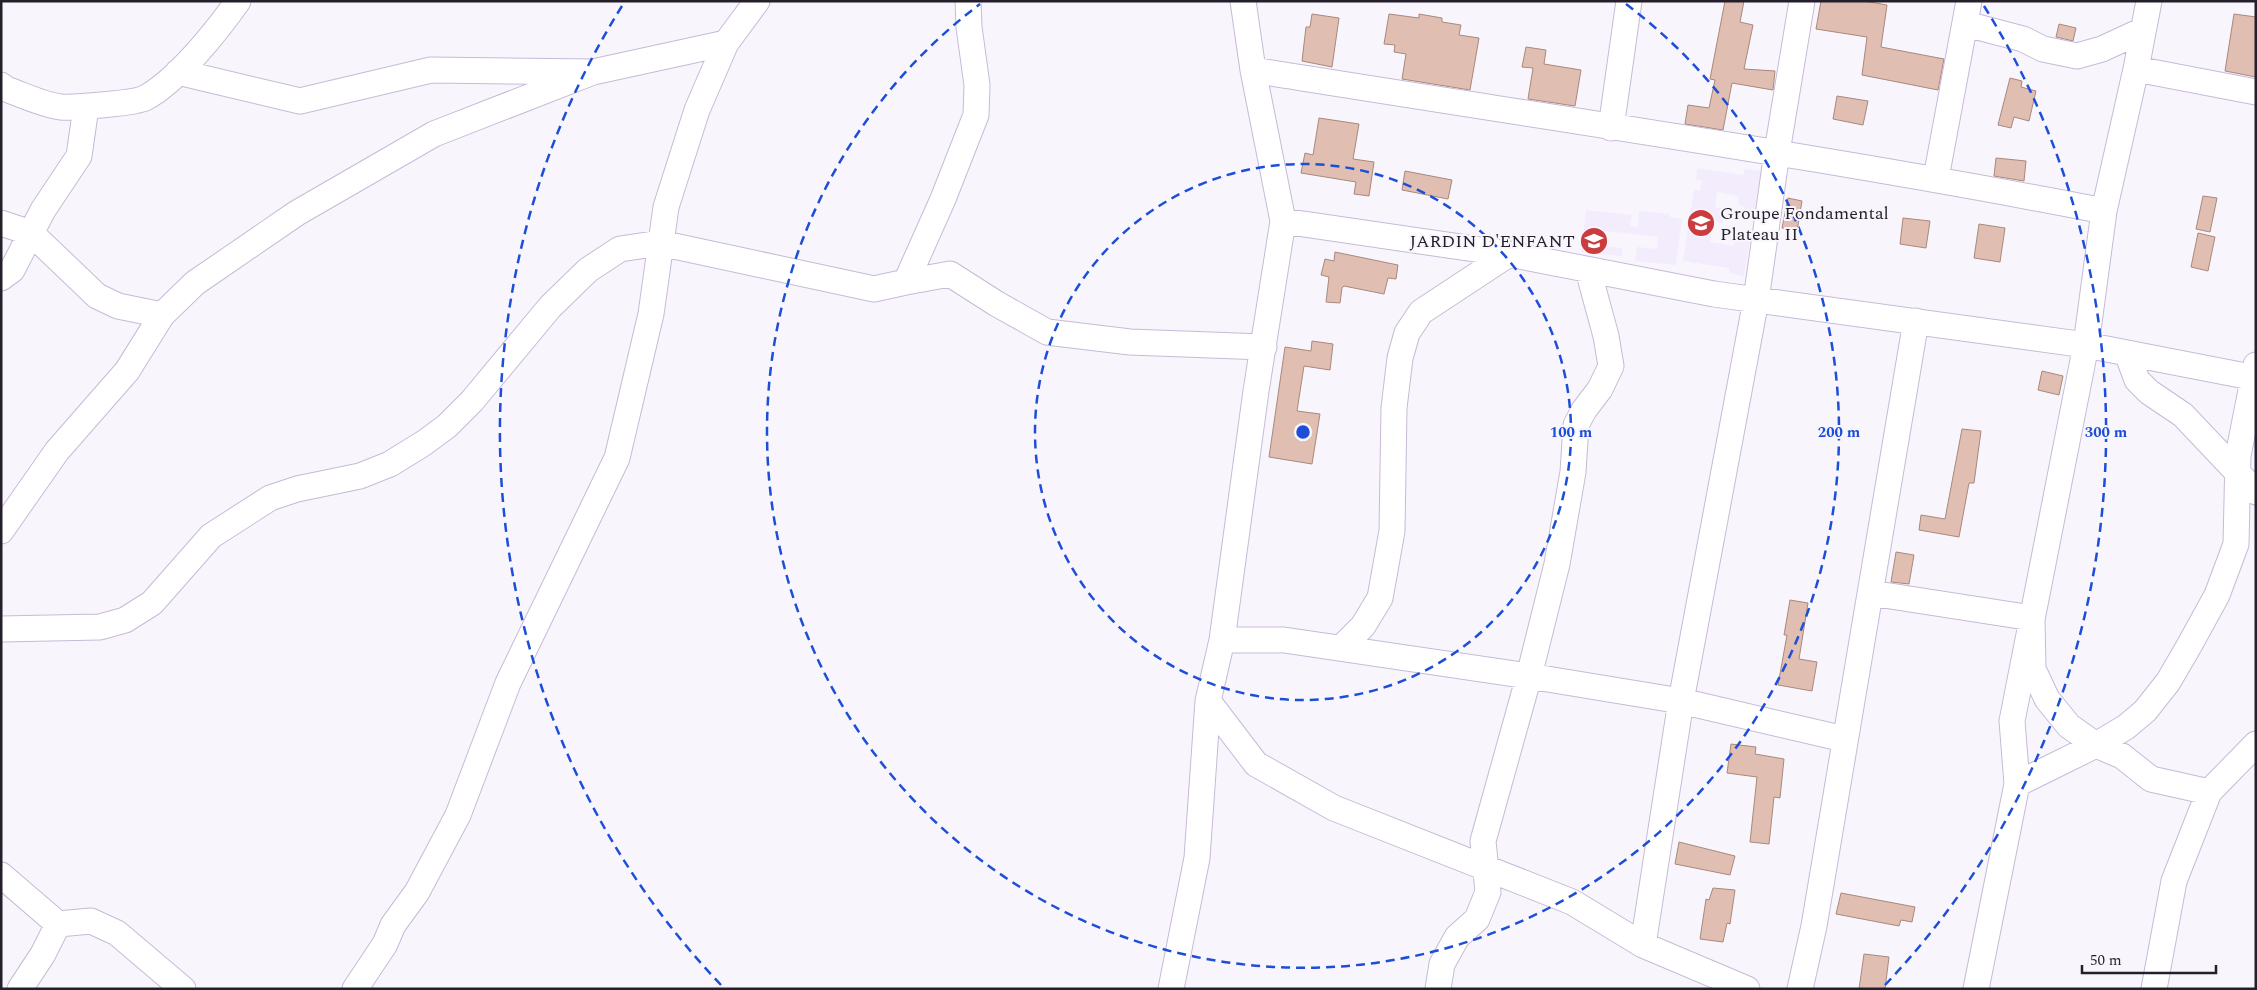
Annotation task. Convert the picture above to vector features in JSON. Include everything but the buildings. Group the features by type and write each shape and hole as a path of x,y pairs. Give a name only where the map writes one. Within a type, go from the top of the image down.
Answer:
{"street":[{"path":"1,85 6,89 60,107 86,107 144,99 178,72 220,28 238,1"},
{"path":"355,989 385,944 393,925 417,892 458,815 508,683 617,458 651,314 666,207 697,110 726,43 757,1"},
{"path":"906,282 947,191 976,115 977,85 969,27 968,1"},
{"path":"1171,989 1197,858 1208,702 1222,640 1254,400 1264,347 1282,221 1253,70 1243,1"},
{"path":"1611,128 1629,1"},
{"path":"1643,945 1681,701 1756,300 1777,152 1802,1"},
{"path":"1976,989 2017,784 2012,721 2086,345 2104,211 2136,70 2142,30 2149,1"},
{"path":"1936,178 1968,13 2043,49 2077,56 2102,49 2142,30"},
{"path":"1,531 9,508 127,372 162,316 195,282 297,213 434,134 593,72 726,43"},
{"path":"178,72 300,101 431,70 593,72"},
{"path":"1253,70 1936,178 2104,211"},
{"path":"2136,70 2256,92"},
{"path":"1,278 12,270 43,210 79,156 86,107"},
{"path":"1282,221 1509,254 1714,294 2086,345 2255,374 2238,456 2236,544 2217,595 2168,682 2145,711 2126,727 2096,745 2017,784"},
{"path":"1,223 31,233 97,296 118,306 162,316"},
{"path":"1,629 100,627 125,620 152,603 211,536 270,498 297,489 360,476 390,464 424,443 472,401 550,307 588,270 620,249 660,242 874,289 950,274 997,304 1047,332 1130,342 1264,347"},
{"path":"1341,648 1363,626 1380,598 1392,531 1394,408 1400,358 1407,332 1421,312 1509,254"},
{"path":"1438,989 1442,964 1457,938 1477,920 1488,892 1483,841 1529,676 1557,564 1573,472 1576,425 1584,410 1600,389 1610,366 1606,336 1588,270"},
{"path":"1800,989 1814,926 1916,321"},
{"path":"2127,353 2137,380 2149,392 2183,415 2238,476 2256,492"},
{"path":"1871,593 2032,618"},
{"path":"2032,618 2033,669 2047,698 2069,726 2096,745 2122,756 2151,779 2209,792"},
{"path":"1222,640 1284,640 1529,676 1681,701 1844,740"},
{"path":"1208,702 1256,764 1334,808 1572,902 1643,945 1747,989"},
{"path":"2154,989 2174,881 2209,792 2256,744"},
{"path":"1,875 58,924 91,921 117,933 183,989"},
{"path":"20,989 43,954 58,924"}],"shaded area":[{"name":"Groupe Fondamental Plateau II","path":"1697,168 1743,175 1745,169 1761,171 1753,216 1744,215 1745,207 1738,205 1739,196 1717,192 1715,207 1725,209 1723,223 1713,222 1710,242 1734,246 1736,238 1750,240 1744,276 1729,273 1729,268 1683,261 1694,190 1700,191 1702,181 1696,180"},
{"name":"JARDIN D'ENFANT","path":"1586,210 1632,215 1630,226 1638,227 1639,211 1670,214 1670,217 1682,219 1676,265 1635,261 1637,247 1657,249 1658,237 1606,231 1605,246 1622,248 1622,256 1581,252"}],"place":[{"name":"Groupe Fondamental Plateau II","path":"1701,223"},
{"name":"JARDIN D'ENFANT","path":"1594,241"}]}
